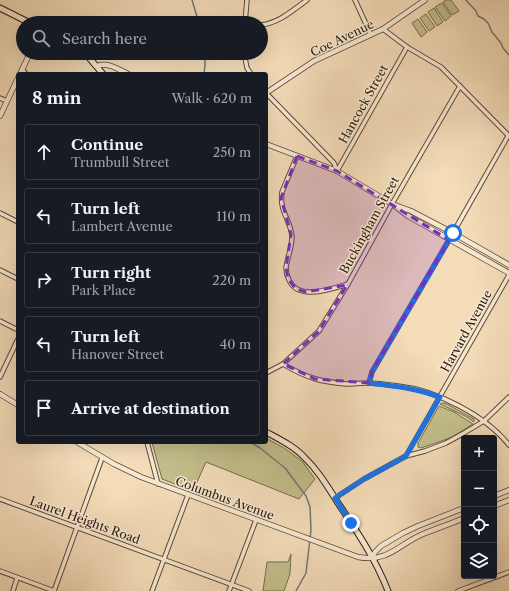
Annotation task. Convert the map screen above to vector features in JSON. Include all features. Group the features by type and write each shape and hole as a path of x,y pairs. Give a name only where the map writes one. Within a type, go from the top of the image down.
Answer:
{"main road":[{"path":"0,8 16,16"},
{"path":"91,60 102,72"},
{"path":"268,433 294,448 304,456 316,470 372,558 388,591"}],"street":[{"path":"246,16 247,0"},
{"path":"268,24 283,17 307,0"},
{"path":"355,0 371,35"},
{"name":"Coe Avenue","path":"268,92 314,61 383,29 426,0"},
{"path":"369,383 372,372 509,136 440,67 407,47 383,29"},
{"name":"Hancock Street","path":"337,171 407,47"},
{"path":"21,72 26,60"},
{"path":"245,60 250,72"},
{"path":"97,66 101,64 110,65 124,72"},
{"path":"0,116 16,82"},
{"name":"Buckingham Street","path":"268,372 283,364 319,331 348,284 460,86"},
{"path":"268,95 334,163 337,171"},
{"path":"0,98 7,101"},
{"path":"268,145 337,171 392,204 408,216 509,274"},
{"path":"296,156 281,198 281,204 292,239 286,268 288,279 296,289 306,292 324,291 348,284"},
{"path":"392,204 411,211 509,265"},
{"path":"0,213 16,221"},
{"path":"0,270 16,278"},
{"name":"Harvard Avenue","path":"406,456 509,274"},
{"path":"0,321 16,329"},
{"path":"0,377 16,343"},
{"path":"283,364 314,379 347,384 369,383 400,386 424,391 440,397 484,421 503,437 509,445"},
{"path":"0,394 16,404"},
{"path":"335,498 364,479 406,456 446,443 484,421 509,397"},
{"name":"Columbus Avenue","path":"80,444 126,471 158,484 358,558 372,558"},
{"path":"148,444 158,484"},
{"path":"0,572 54,591 102,458"},
{"path":"497,495 509,490"},
{"path":"152,591 188,495"},
{"name":"Laurel Heights Road","path":"0,499 249,591"},
{"path":"497,505 509,500"},
{"path":"461,509 418,526 381,546 372,558 387,555 422,535 461,520"},
{"path":"229,591 256,520"},
{"path":"418,526 422,535"},
{"path":"458,591 509,572"},
{"path":"13,591 17,578"}],"highlighted area":[{"path":"297,156 337,171 449,240 372,372 369,383 315,379 283,364 319,331 347,285 306,292 296,289 288,279 286,268 291,234 281,198"}],"shaded area":[{"path":"446,0 451,0 459,11 452,15 443,2"},
{"path":"442,3 451,16 445,21 435,7"},
{"path":"434,8 443,22 437,26 428,12"},
{"path":"426,14 435,27 429,31 420,18"},
{"path":"418,19 427,32 421,37 412,23"},
{"path":"445,403 474,419 474,422 440,404"},
{"path":"439,406 454,412 473,424 453,437 421,448 418,447 418,443"},
{"path":"268,439 302,461 315,479 299,499 206,462 193,491 162,479 153,444 268,444"},
{"path":"291,554 290,574 284,591 263,591 267,562 288,562"}],"waterway":[{"path":"192,0 197,16"},
{"path":"466,0 476,11 478,16 488,23 492,32 509,55"},
{"path":"204,72 205,60"},
{"path":"253,444 285,468 306,496 310,507 311,530 306,573 296,591"}],"route":[{"path":"351,523 335,498 364,479 406,456 440,397 424,391 400,386 369,383 372,372 453,233"}]}
